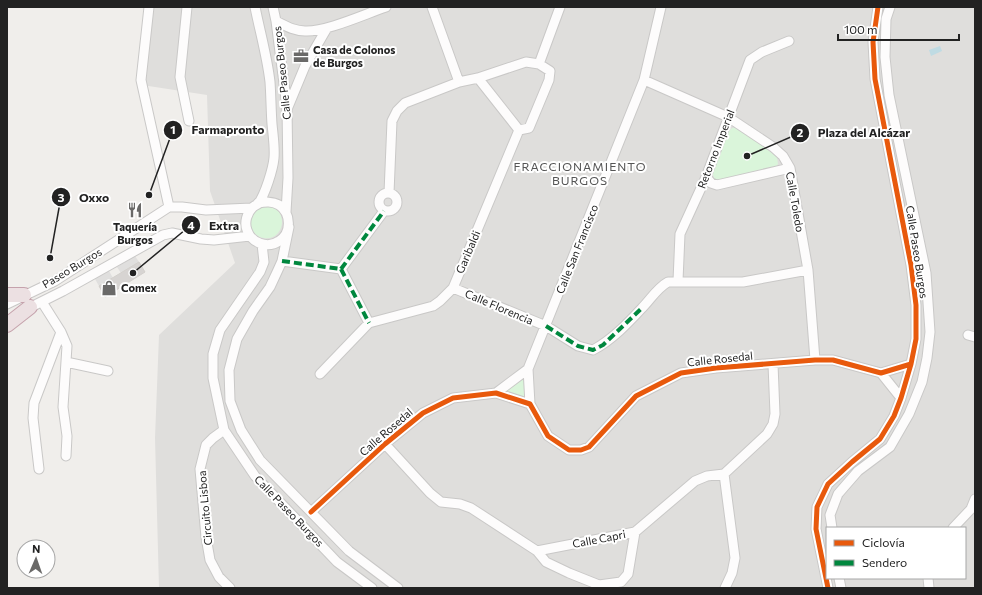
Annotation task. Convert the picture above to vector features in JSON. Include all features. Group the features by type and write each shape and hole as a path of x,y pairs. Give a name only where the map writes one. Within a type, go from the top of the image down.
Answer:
{"highway":[{"path":"7,295 32,301"},
{"path":"7,325 32,301"}],"street":[{"path":"149,7 141,80 169,206 206,210 255,206 269,202 279,205 286,212 289,227 286,235 279,241 271,244 262,244 255,241 246,229 248,214 255,206"},
{"path":"187,7 180,77 189,121"},
{"name":"Calle Paseo Burgos","path":"273,7 287,107 288,178 286,212"},
{"path":"432,7 459,82"},
{"path":"539,64 560,7"},
{"name":"Calle Paseo Burgos","path":"826,578 816,529 817,507 828,484 880,439 894,416 911,364 916,338 916,305 911,265 875,79 873,42 878,7"},
{"name":"Calle Paseo Burgos","path":"832,527 830,515 838,494 858,471 890,447 909,414 922,382 928,358 930,332 926,273 889,95 885,56 886,19 890,7"},
{"name":"Calle Paseo Burgos","path":"255,206 270,178 274,158 270,82 258,8"},
{"path":"276,21 290,29 306,31 327,28 383,8"},
{"name":"Calle San Francisco","path":"530,404 528,369 644,80 658,9"},
{"path":"287,107 305,66 327,28"},
{"name":"Retorno Imperial","path":"678,281 680,234 706,177 750,60 762,52 789,41"},
{"path":"389,193 392,121 397,111 405,103 459,82 478,78 526,62 539,64 550,71 549,80 529,128 519,130 478,78"},
{"name":"Calle Toledo","path":"644,80 728,117 773,147 783,156 790,168 808,270 815,360"},
{"name":"Garibaldi","path":"369,323 433,306 453,288 519,130"},
{"path":"888,145 896,146 899,144"},
{"path":"892,165 900,161 904,164"},
{"path":"706,177 711,183 717,185 790,168"},
{"path":"389,193 395,195 398,201 394,210 384,211 380,206 379,200 383,194 389,193"},
{"name":"Paseo Burgos","path":"32,301 55,281 169,206"},
{"path":"341,269 384,211"},
{"name":"Calle Paseo Burgos","path":"289,227 282,261 270,287 253,311 237,339 230,370 230,401 241,430 260,460 349,552 398,588"},
{"name":"Paseo Burgos","path":"32,301 63,291 163,235 172,233 214,240 250,236"},
{"name":"Calle Paseo Burgos","path":"262,244 264,262 260,272 220,330 213,354 213,378 224,430 255,476 337,562 372,588"},
{"path":"282,261 341,269"},
{"path":"77,267 85,279"},
{"path":"320,374 369,323 341,269"},
{"path":"678,281 743,282 808,270"},
{"path":"55,281 63,291"},
{"name":"Calle Florencia","path":"453,288 546,326 578,346 593,350 603,345 661,286 668,282 678,281"},
{"path":"7,304 32,301"},
{"path":"7,318 32,301"},
{"path":"32,301 61,332 67,346 63,407 67,436 66,456"},
{"path":"39,469 33,418 34,403 61,332"},
{"name":"Calle Rosedal","path":"311,512 385,444 423,413 453,398 496,393 530,404 548,436 569,450 581,450 589,447 636,396 681,373 716,368 815,360 833,360 881,373"},
{"path":"66,362 108,371"},
{"path":"725,588 732,573 735,558 724,474 767,434 773,424 775,414 773,364"},
{"path":"901,398 881,373 911,364"},
{"path":"496,393 528,369"},
{"name":"Circuito Lisboa","path":"224,430 206,445 200,469 206,537 210,560 218,577 230,588"},
{"path":"880,439 890,447"},
{"path":"385,444 430,493 441,502 460,504 471,508 537,551 546,562 599,585 621,582 628,574 635,532"},
{"name":"Calle Capri","path":"537,551 635,532 695,481 707,476 724,474"},
{"path":"954,527 971,510 975,499"},
{"path":"337,562 345,559 349,552"},
{"path":"352,574 354,565 362,562"}],"shaded area":[{"path":"152,7 975,7 975,588 159,588 155,438 159,335 235,263 210,191 207,95 142,85"},
{"path":"135,256 139,262 121,273 117,267"},
{"path":"109,271 113,278 99,286 95,279"}],"green space":[{"path":"738,127 777,157 778,164 775,168 725,182 715,180 712,172 723,144 731,129"},
{"path":"260,206 275,208 280,213 282,220 281,228 273,237 260,237 253,232 251,228 251,215 256,208"},
{"path":"523,376 529,400 506,391"}],"water":[{"path":"940,46 942,51 931,56 929,50"}],"building":[{"path":"139,262 145,272 105,297 99,286"}],"marked path":[{"path":"341,269 384,211"},
{"path":"282,261 341,269"},
{"path":"341,269 369,323"},
{"path":"546,326 578,346 593,350 603,345 643,307"}],"cycle path":[{"path":"826,578 816,529 817,507 828,484 880,439 894,416 911,364 916,339 916,305 911,265 875,79 873,42 878,7"},
{"path":"311,512 385,444 423,413 453,398 496,393 530,404 548,436 569,450 581,450 589,447 636,396 681,373 716,368 815,360 833,360 881,373 911,364"},
{"path":"826,579 828,588"}],"place":[{"name":"Casa de Colonos de Burgos","path":"301,56"},
{"name":"Plaza del Alcázar","path":"747,156"},
{"name":"Farmapronto","path":"149,195"},
{"name":"Taquería Burgos","path":"135,210"},
{"name":"Oxxo","path":"50,258"},
{"name":"Extra","path":"133,273"},
{"name":"Comex","path":"109,288"}],"district":[{"name":"FRACCIONAMIENTO BURGOS","path":"580,174"}]}
